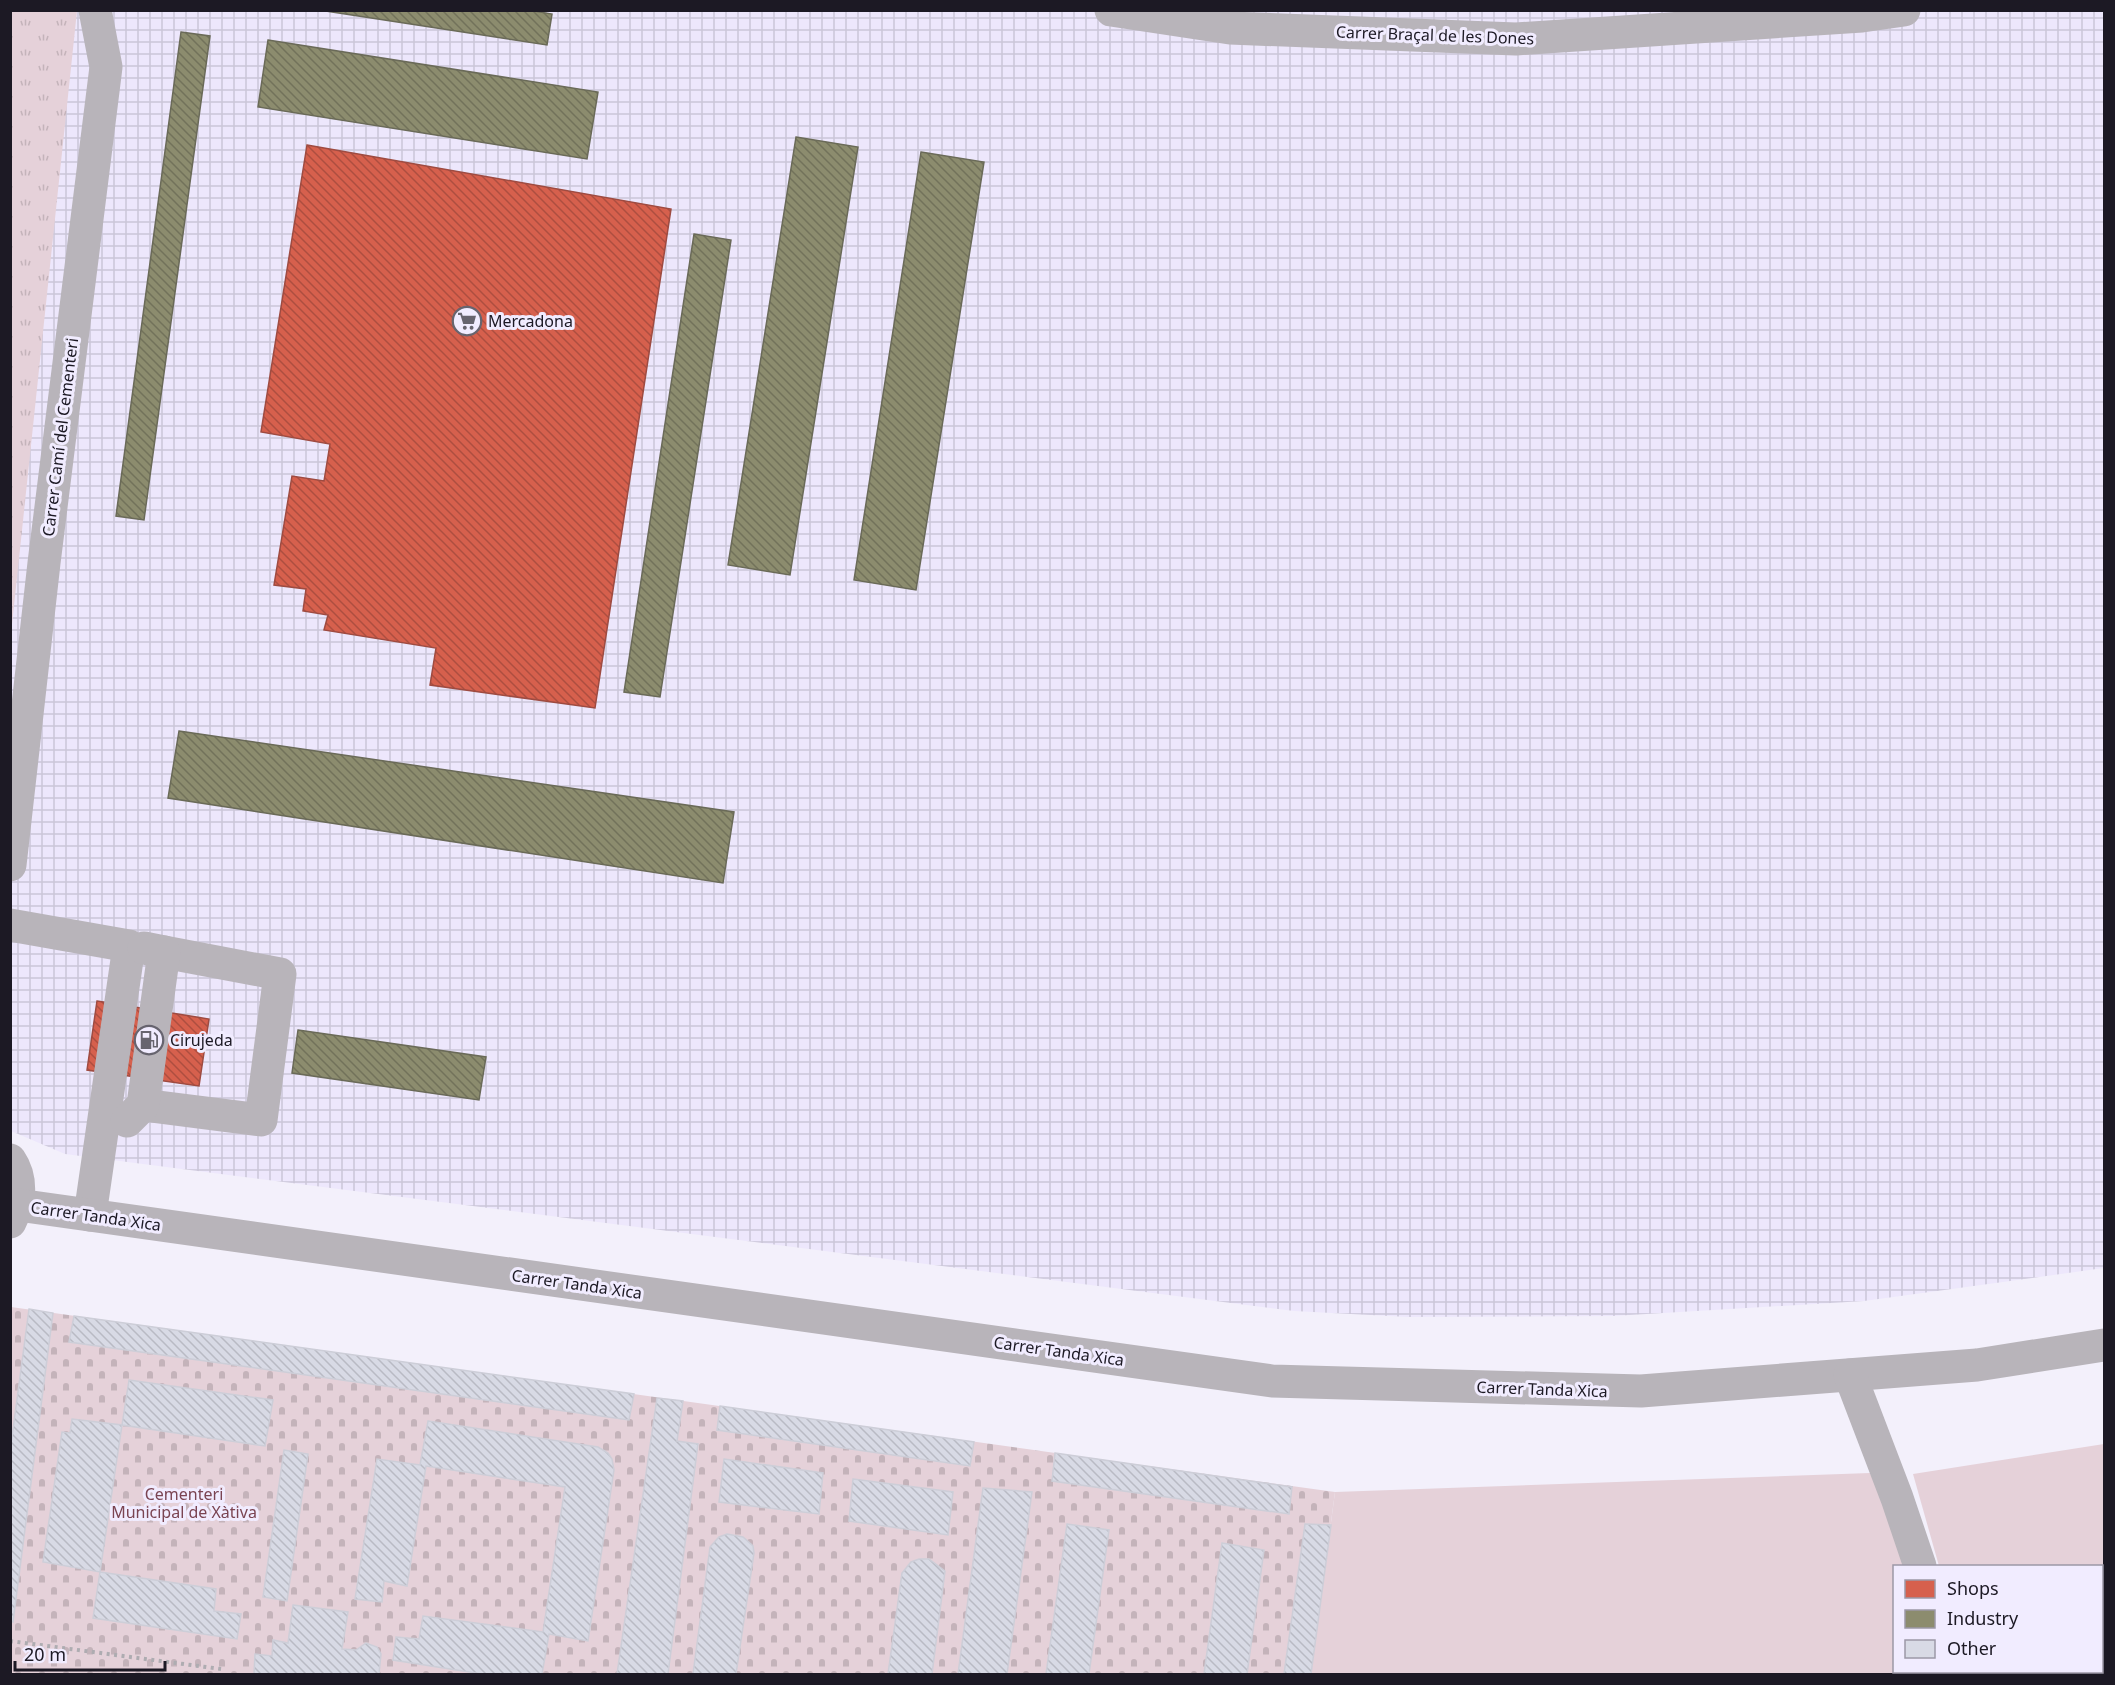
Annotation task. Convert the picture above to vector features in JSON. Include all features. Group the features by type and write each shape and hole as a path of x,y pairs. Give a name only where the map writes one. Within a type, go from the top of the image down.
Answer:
{"street":[{"name":"Carrer Camí del Cementeri","path":"10,865 44,563 106,67 95,10"},
{"name":"Carrer Braçal de les Dones","path":"1111,10 1230,28 1516,39 1889,12"},
{"path":"10,925 280,974 261,1120 143,1105"},
{"path":"90,1215 129,946"},
{"path":"100,1147 143,1105 164,952"},
{"path":"10,1160 14,1166 19,1186 14,1214"},
{"name":"Carrer Tanda Xica","path":"14,1214 90,1215 1272,1381 1641,1391 1977,1365 2104,1345"},
{"path":"1850,1375 1898,1498 1920,1565"}],"path":[{"path":"10,1641 221,1669"}],"shaded area":[{"path":"10,11 2104,11 2104,1268 1864,1301 1613,1316 1408,1317 1294,1311 65,1154 11,1131"}],"green space":[{"path":"10,11 77,11 11,634"},
{"name":"Cementeri Municipal de Xàtiva","path":"11,1307 1335,1492 1311,1674 11,1674"},
{"path":"2104,1444 2104,1674 1953,1674 2103,1673 2103,1565 1939,1565 1913,1474"},
{"path":"1870,1473 1905,1549 1908,1565 1893,1565 1893,1673 1919,1674 1311,1674 1335,1492"}],"building: Shops":[{"name":"Mercadona","path":"307,145 671,209 595,708 430,685 436,648 324,630 328,615 303,611 306,589 274,585 292,476 324,481 330,444 261,432"},
{"path":"97,1001 209,1019 199,1086 87,1070"}],"building: Industry":[{"path":"319,10 528,10 552,14 547,45"},
{"path":"181,32 210,36 144,520 116,516"},
{"path":"268,40 598,92 587,159 258,107"},
{"path":"796,137 858,147 790,575 728,565"},
{"path":"921,152 984,162 916,590 854,580"},
{"path":"694,234 731,240 660,697 624,692"},
{"path":"179,731 734,812 723,883 168,798"},
{"path":"298,1030 486,1057 479,1100 292,1073"}],"building: Other":[{"path":"29,1309 53,1313 13,1622 10,1621 10,1452"},
{"path":"74,1316 634,1394 629,1420 69,1342"},
{"path":"129,1380 273,1400 265,1446 122,1425"},
{"path":"657,1398 683,1401 677,1441 698,1444 668,1674 617,1674"},
{"path":"720,1406 974,1442 970,1466 717,1430"},
{"path":"72,1419 122,1425 100,1572 43,1562 62,1432 70,1433"},
{"path":"428,1421 598,1447 608,1453 612,1459 614,1470 588,1641 549,1634 542,1674 482,1674 393,1660 396,1637 419,1639 423,1616 543,1632 565,1487 426,1466 407,1586 384,1581 382,1602 355,1599 377,1459 420,1465"},
{"path":"284,1450 308,1454 287,1601 263,1597"},
{"path":"1055,1453 1292,1487 1289,1514 1052,1481"},
{"path":"724,1459 823,1473 819,1514 719,1502"},
{"path":"853,1479 953,1492 948,1535 849,1521"},
{"path":"983,1488 1032,1492 1007,1674 958,1674"},
{"path":"1067,1524 1109,1530 1089,1674 1046,1674"},
{"path":"1305,1524 1331,1525 1311,1674 1284,1674"},
{"path":"727,1534 743,1537 753,1546 754,1553 736,1674 693,1674 710,1547 719,1537"},
{"path":"1222,1543 1264,1550 1247,1674 1204,1674"},
{"path":"929,1559 945,1571 932,1674 888,1674 902,1573 911,1562"},
{"path":"100,1572 216,1589 214,1611 241,1614 237,1639 93,1618"},
{"path":"293,1605 348,1612 342,1649 356,1650 366,1643 377,1647 381,1654 379,1674 254,1674 255,1654 272,1656 273,1640 288,1643"}],"place":[{"name":"Mercadona","path":"467,321"},
{"name":"Cirujeda","path":"149,1040"}]}
